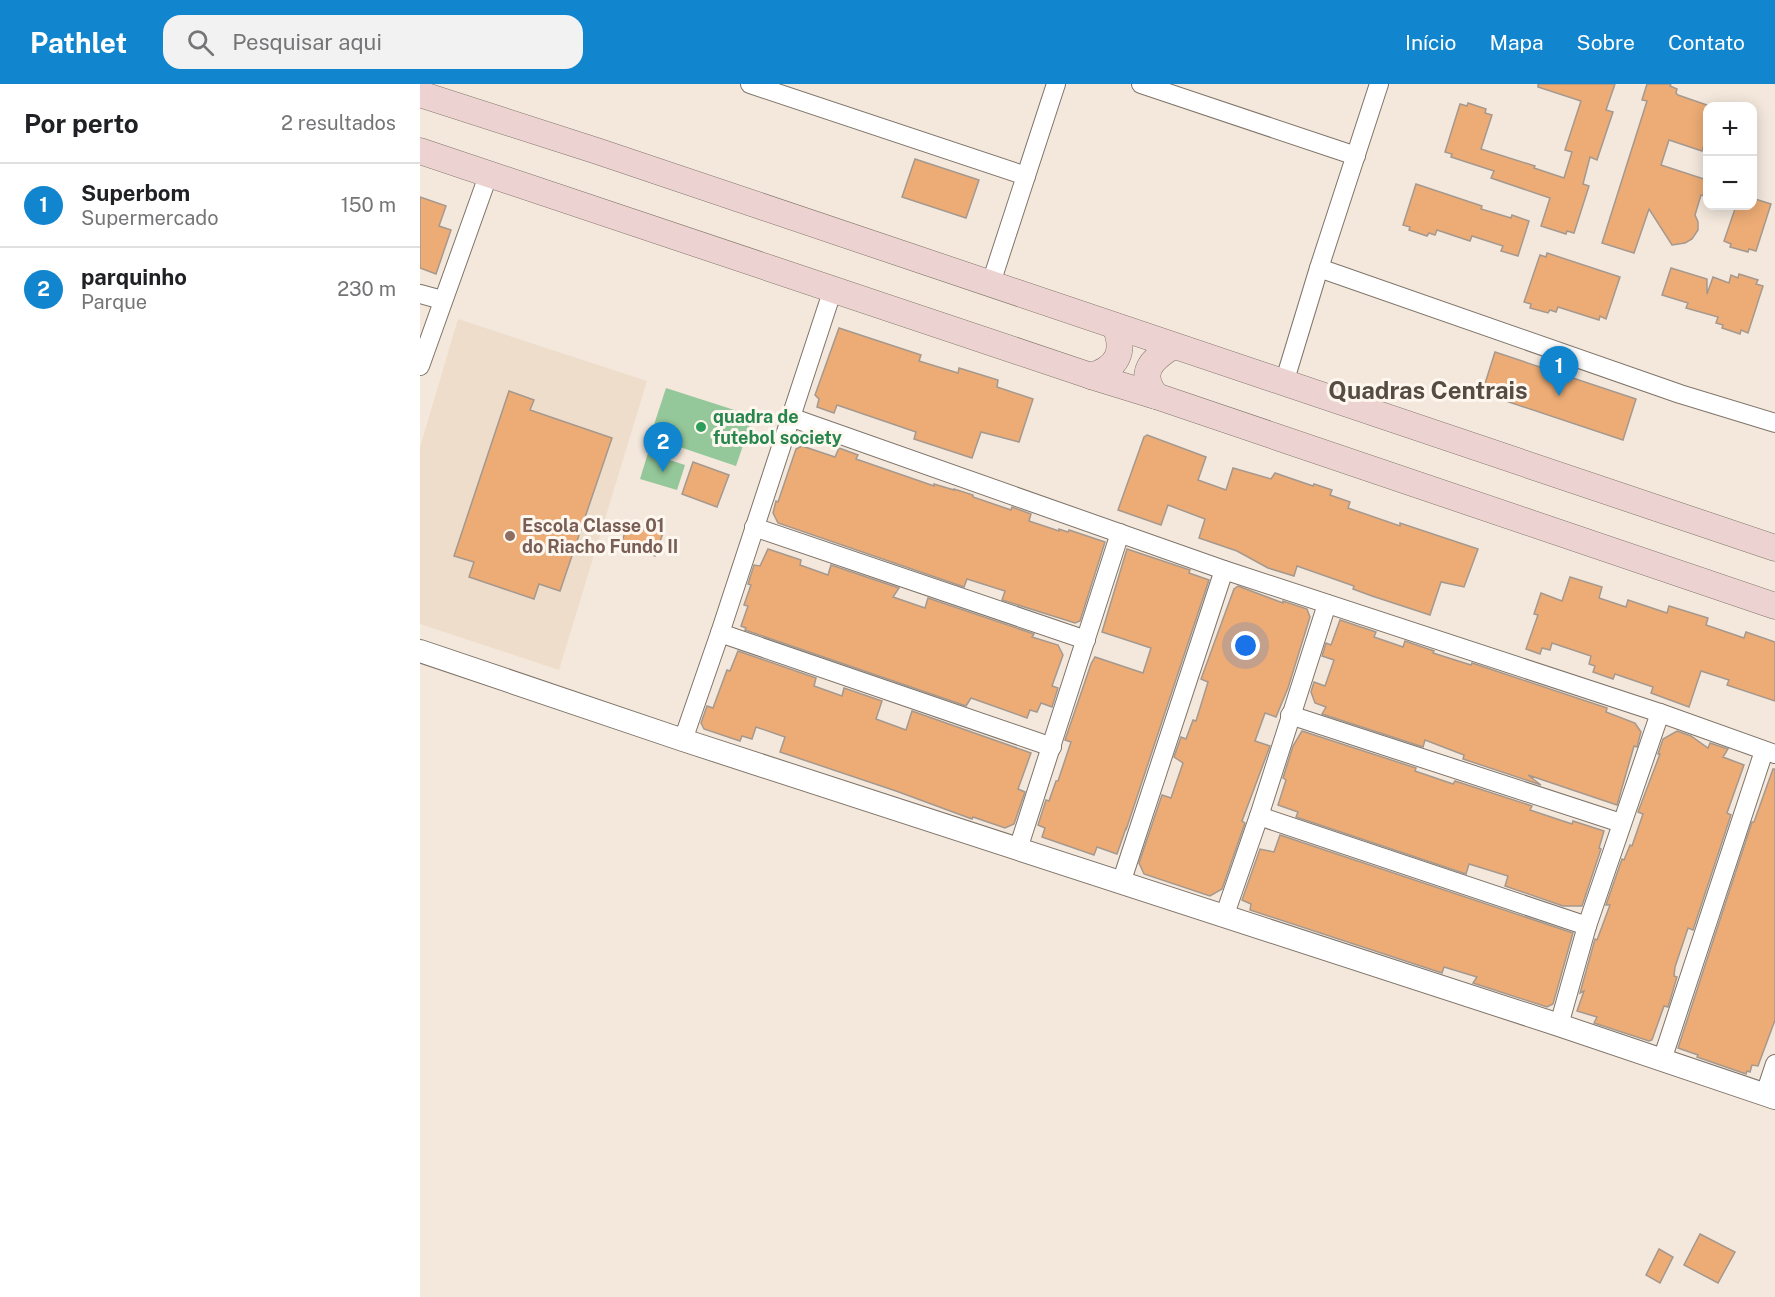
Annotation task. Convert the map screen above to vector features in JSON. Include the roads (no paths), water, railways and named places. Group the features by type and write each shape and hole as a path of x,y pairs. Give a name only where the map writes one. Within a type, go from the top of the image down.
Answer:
{"main road":[{"path":"420,94 991,283 1775,548"},
{"path":"420,151 1156,396 1775,606"},
{"path":"1091,376 1111,368 1117,358 1119,337 1115,326"},
{"path":"1156,396 1148,385 1149,369 1159,355 1173,346"}],"street":[{"path":"750,84 1026,176"},
{"path":"991,283 1056,84"},
{"path":"1141,84 1356,156"},
{"path":"1284,383 1379,84"},
{"path":"420,366 489,173"},
{"path":"1319,268 1680,394 1775,423"},
{"path":"683,740 833,289"},
{"path":"420,294 442,300"},
{"path":"790,417 1224,570 1660,713 1769,753 1662,1060"},
{"path":"754,527 1086,640"},
{"path":"1018,849 1120,533"},
{"path":"1121,883 1224,570"},
{"path":"1224,917 1327,604"},
{"path":"720,633 1052,747"},
{"path":"420,651 683,740 1559,1025 1770,1096 1775,1064"},
{"path":"1559,1025 1587,926 1660,713"},
{"path":"1290,715 1621,823"},
{"path":"1259,816 1587,926"}],"place":[{"name":"Superbom","path":"1559,396"},
{"name":"quadra de futebol society","path":"701,427"},
{"name":"parquinho","path":"663,472"},
{"name":"Escola Classe 01 do Riacho Fundo II","path":"510,536"}],"district":[{"name":"Quadras Centrais","path":"1428,391"}]}
